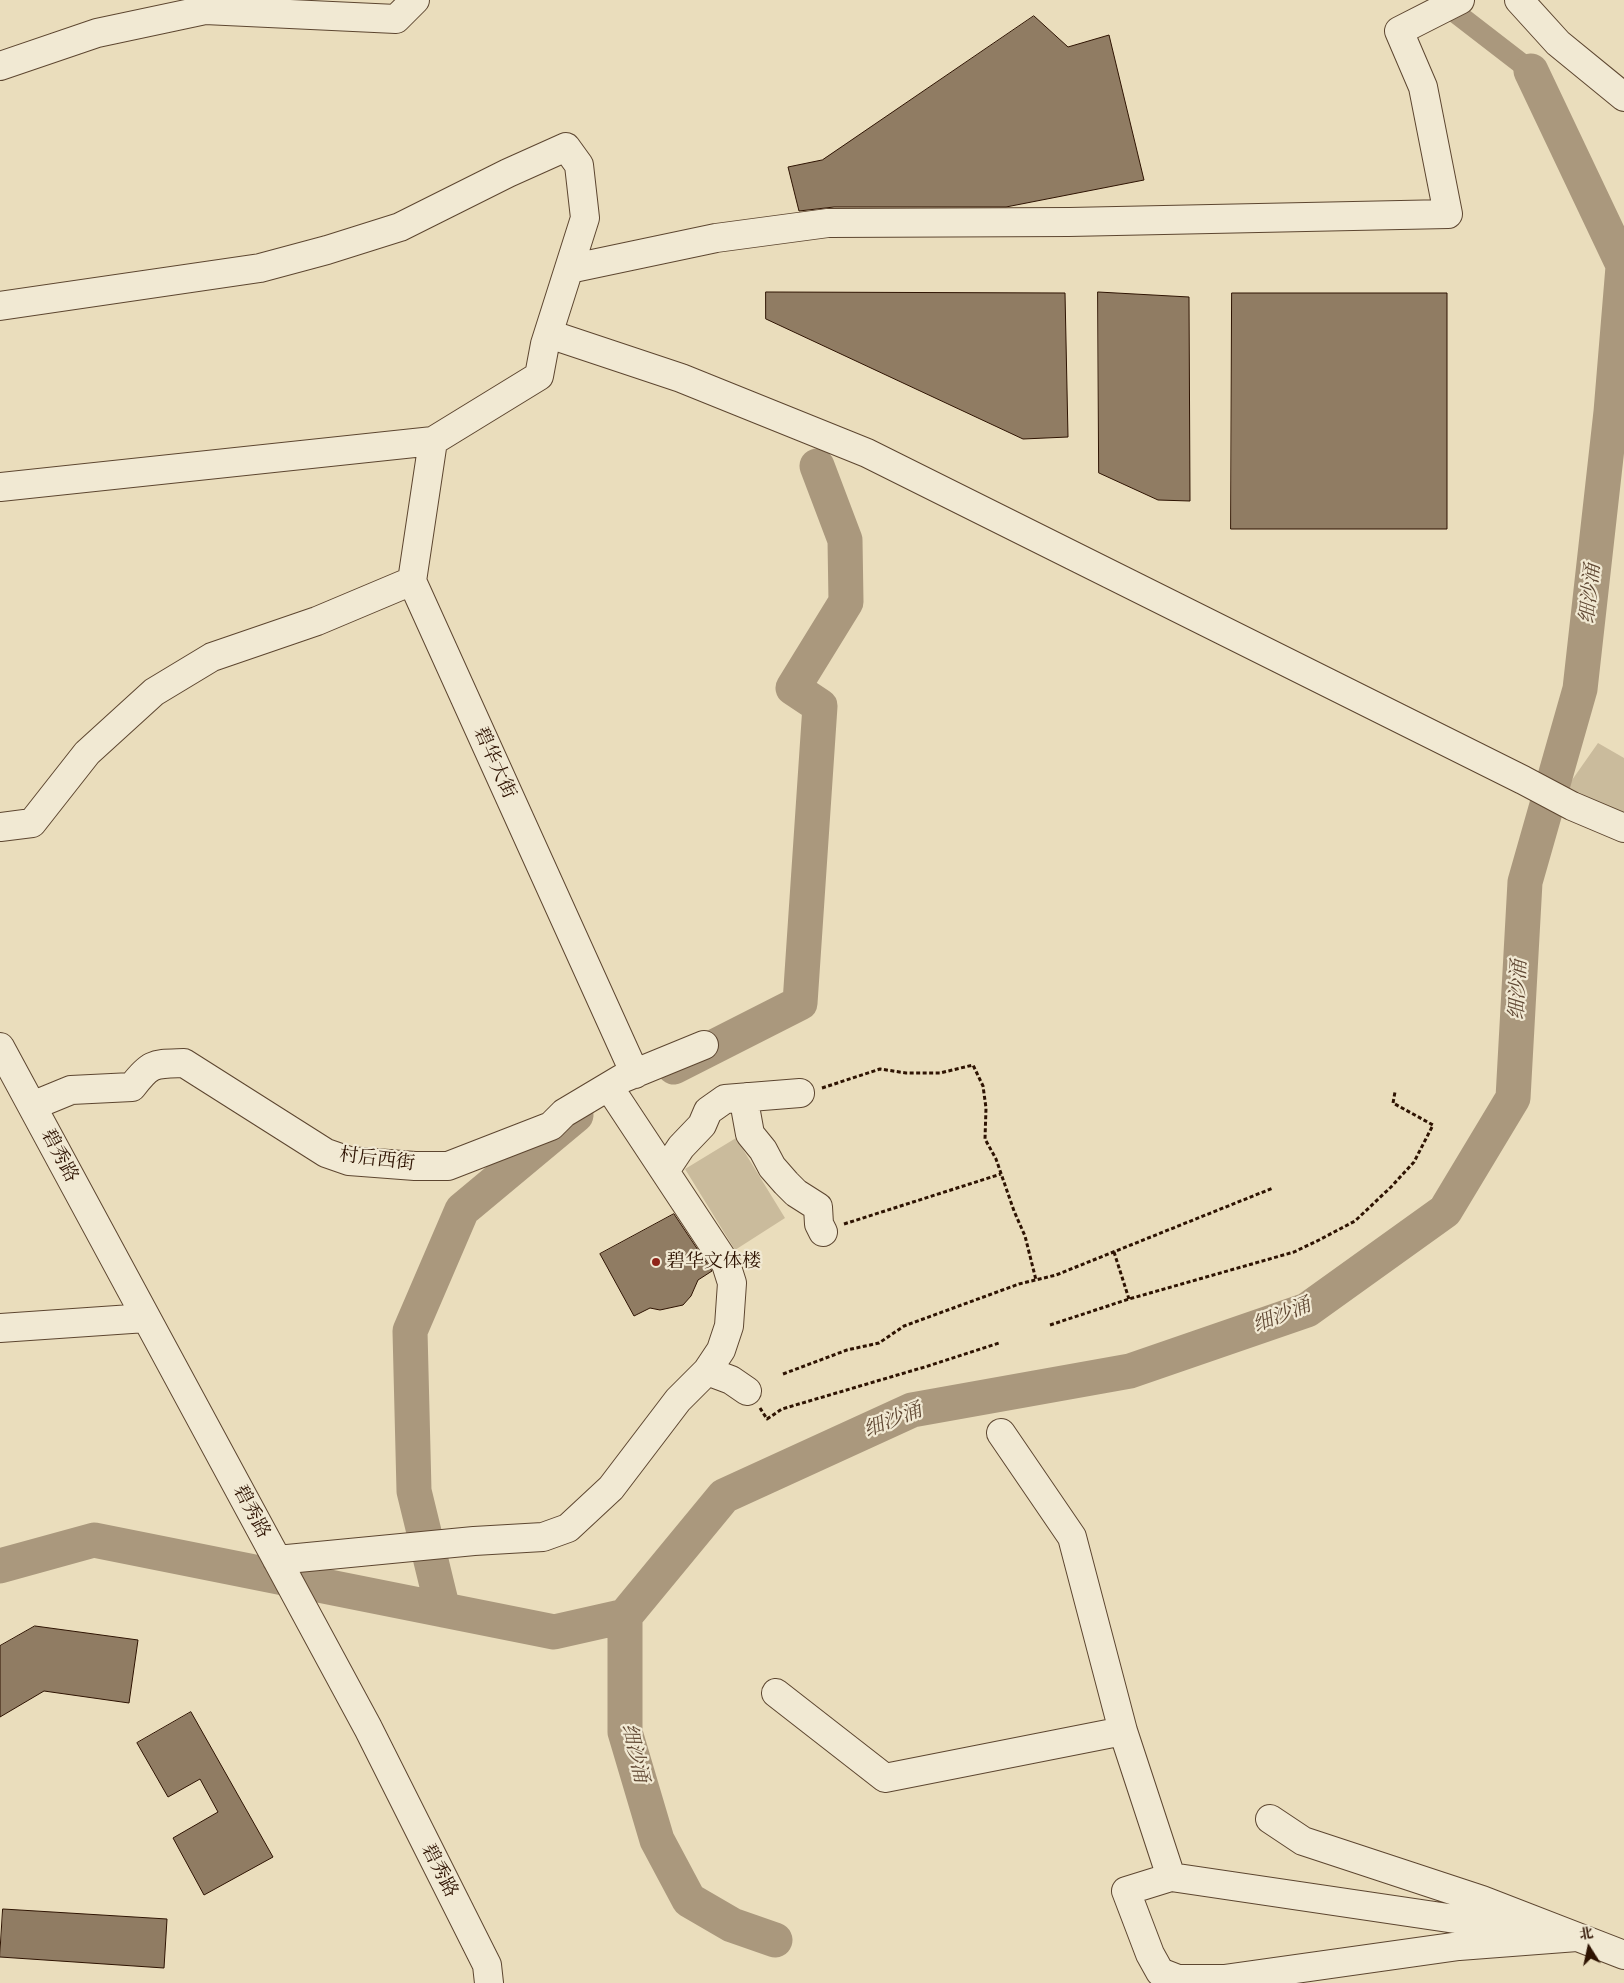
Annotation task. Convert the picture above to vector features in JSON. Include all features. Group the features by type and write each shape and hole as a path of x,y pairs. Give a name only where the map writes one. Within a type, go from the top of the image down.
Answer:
{"street":[{"path":"0,66 97,33 205,10 396,19 415,0"},
{"path":"569,269 716,238 828,223 1069,222 1448,214 1423,87 1399,31 1460,0"},
{"path":"1519,0 1558,42 1624,97"},
{"path":"0,306 260,268 327,250 400,227 508,173 566,147 580,165 585,218 549,334 540,376 433,441 0,487"},
{"path":"549,334 680,378 867,453 1524,780 1572,806 1624,828"},
{"path":"0,827 32,822 87,753 154,692 212,657 317,621 412,581 433,441"},
{"name":"碧华大街","path":"412,581 635,1074"},
{"name":"村后西街","path":"32,1106 71,1090 132,1087 145,1070 159,1064 184,1063 326,1153 349,1160 415,1166 448,1166 551,1126 564,1112 635,1074 704,1045"},
{"name":"碧秀路","path":"0,1047 368,1728 486,1965 488,1983"},
{"path":"277,1560 474,1541 543,1537 568,1528 611,1488 678,1400 707,1372 721,1350 729,1326 732,1283 726,1264 609,1088"},
{"path":"665,1171 681,1147 702,1125 708,1111 725,1099 800,1093"},
{"path":"747,1097 746,1112 750,1134 763,1150 772,1167 796,1193 818,1207 819,1224 823,1232"},
{"path":"0,1328 146,1318"},
{"path":"707,1372 731,1380 753,1400"},
{"path":"1001,1433 1072,1537 1123,1731 1171,1877"},
{"path":"776,1693 884,1778 1123,1731"},
{"path":"1270,1818 1303,1841 1482,1900 1577,1937 1621,1949"},
{"path":"1171,1877 1577,1937 1460,1946 1316,1975 1178,1980 1160,1972 1150,1954 1126,1890 1171,1877"}],"path":[{"path":"800,1093 830,1086 880,1069 906,1073 940,1073 973,1065 983,1086 985,1139 996,1158 1014,1211 1025,1236 1036,1280"},
{"path":"1050,1325 1129,1299 1294,1252 1355,1221 1414,1162 1433,1125 1393,1103 1394,1092"},
{"path":"823,1232 868,1215 1001,1174"},
{"path":"783,1374 847,1350 879,1343 904,1326 1019,1284 1056,1275 1273,1188"},
{"path":"1114,1252 1129,1299"},
{"path":"753,1400 767,1419 782,1409 999,1343"}],"shaded area":[{"path":"1598,743 1624,758 1624,815 1565,790"},
{"path":"736,1138 785,1218 735,1250 685,1169"}],"building":[{"path":"1034,16 1068,47 1109,35 1144,180 1006,207 834,207 799,211 788,167 822,160"},
{"path":"766,292 1065,293 1068,437 1023,439 766,319"},
{"path":"1098,292 1189,297 1190,501 1158,500 1099,473"},
{"path":"1232,293 1447,293 1447,529 1231,529"},
{"name":"碧华文体楼","path":"674,1214 712,1271 698,1280 691,1296 683,1305 660,1310 650,1308 634,1316 600,1254"},
{"path":"35,1626 138,1640 129,1703 44,1691 0,1717 0,1646"},
{"path":"191,1712 273,1857 204,1895 173,1838 218,1812 200,1779 168,1797 137,1743"},
{"path":"3,1909 167,1919 164,1968 0,1957"}],"waterway":[{"path":"1439,0 1531,71"},
{"path":"1531,71 1624,267"},
{"name":"细沙涌","path":"775,1940 732,1925 689,1900 657,1840 625,1732 625,1616 724,1496 912,1410 1130,1371 1307,1310 1445,1211 1513,1098 1525,882 1580,689 1611,412 1623,267"},
{"path":"674,1067 800,1003 820,706 793,688 846,602 845,540 817,466"},
{"path":"443,1610 414,1491 410,1331 462,1210 576,1115"},
{"path":"0,1566 94,1540 554,1632 625,1616"}],"place":[{"name":"碧华文体楼","path":"656,1262"}]}
